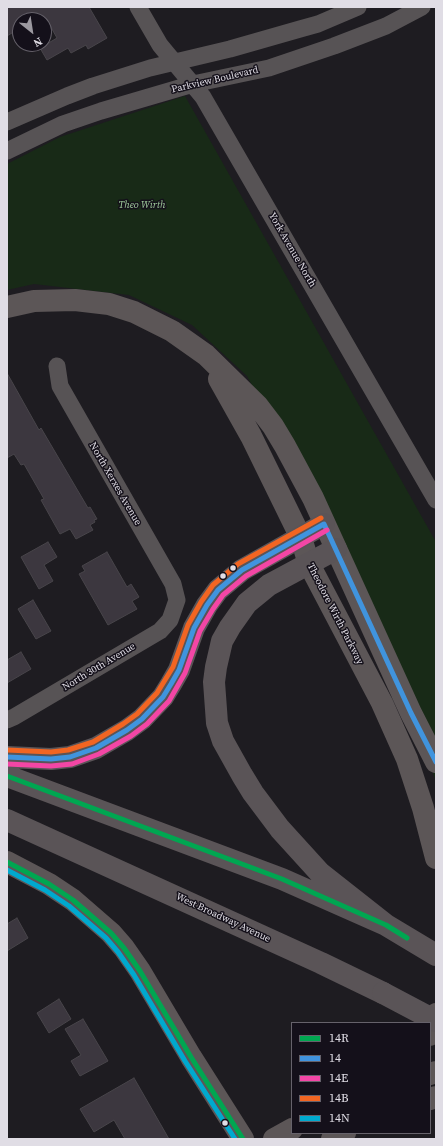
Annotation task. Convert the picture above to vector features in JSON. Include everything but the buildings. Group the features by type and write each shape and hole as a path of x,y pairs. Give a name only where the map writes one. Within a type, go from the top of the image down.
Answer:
{"main road":[{"path":"7,757 51,759 70,757 96,748 127,730 142,719 163,697 172,684 179,670 194,628 207,605 218,590 242,570 324,524"},
{"path":"336,548 269,585 247,604 230,627 222,641 216,667 214,682 217,723 223,741 257,798 280,829 320,873 386,925 436,955"},
{"path":"7,776 282,879 386,925"},
{"name":"West Broadway Avenue","path":"7,820 321,963 383,993 436,1022"}],"street":[{"name":"York Avenue North","path":"138,7 160,45 203,97 430,476 436,500"},
{"path":"7,122 93,86 150,68 175,63 306,28 358,7"},
{"name":"Parkview Boulevard","path":"7,151 62,124 193,84 269,68 334,46 386,26 422,7"},
{"name":"Theodore Wirth Parkway","path":"7,308 34,301 75,300 109,304 134,312 172,330 206,355 256,405 272,426 313,498 411,713 436,762"},
{"name":"Theodore Wirth Parkway","path":"206,355 251,436 301,538 309,564 382,703 407,759 423,808 436,858"},
{"name":"North Xerxes Avenue","path":"57,366 60,386 173,584 177,600"},
{"name":"North 30th Avenue","path":"7,720 20,714 160,630 170,620 177,600"},
{"path":"7,862 49,884 73,900 111,934 124,948 140,971 191,1057 243,1139"},
{"path":"431,1032 436,1014"},
{"path":"274,1139 291,1130"},
{"path":"332,1139 343,1134"}],"green space":[{"name":"Theo Wirth","path":"185,96 436,542 436,781 328,506 285,446 247,376 192,325 129,295 34,284 7,290 7,164 60,137"}],"transit line":[{"name":"14B","path":"7,750 51,752 68,750 93,742 137,714 157,693 173,667 188,625 213,585 238,564 321,518"},
{"name":"14","path":"7,757 51,759 70,757 96,748 127,730 142,719 163,697 171,684 179,670 194,628 207,605 218,590 242,570 324,524 411,713 436,762"},
{"name":"14E","path":"7,764 51,766 72,764 99,754 131,736 147,724 169,701 185,673 200,631 223,595 246,576 327,530"},
{"name":"14R","path":"7,776 282,879 386,925 407,938"},
{"name":"14R","path":"7,862 49,884 73,900 111,933 124,948 140,971 191,1057 243,1139"},
{"name":"14N","path":"7,870 45,890 69,906 106,938 118,952 134,975 185,1061 235,1139"}]}
